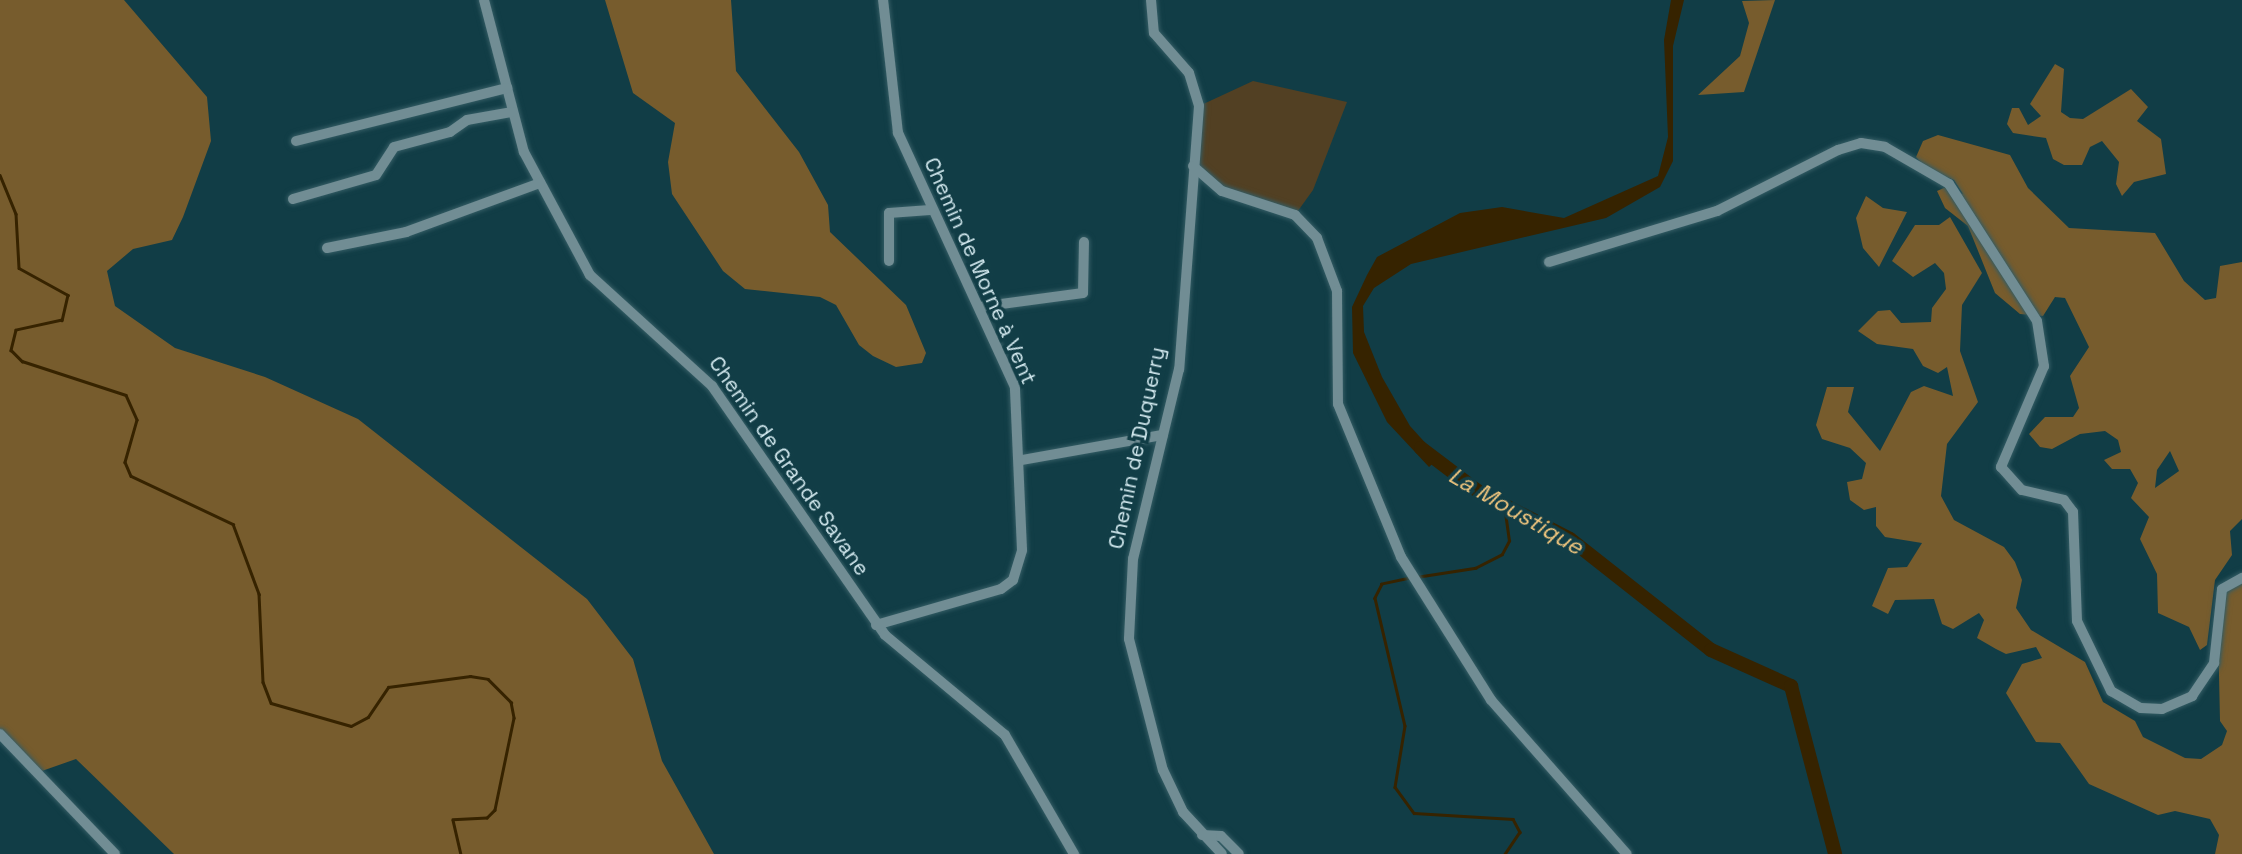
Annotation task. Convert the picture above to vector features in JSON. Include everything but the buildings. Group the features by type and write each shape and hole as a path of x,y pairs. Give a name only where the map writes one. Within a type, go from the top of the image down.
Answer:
{"street":[{"name":"Chemin de Grande Savane","path":"484,0 512,112 540,183 590,275 712,386 876,625 1006,735 1074,854"},
{"name":"Chemin de Morne à Vent","path":"876,625 976,598 1013,580 1022,550 1022,460 1015,387 979,307 930,210 898,133 883,0"},
{"name":"Chemin de Duquerry","path":"1151,0 1154,33 1189,73 1198,96 1179,369 1133,559 1129,639 1163,770 1202,835 1222,854"},
{"path":"296,141 507,88"},
{"path":"293,199 376,175 394,147 450,132 467,120 512,112"},
{"path":"1549,262 1717,212 1838,149 1861,143 1885,147 1949,184 2037,321 2044,366 2001,467 2022,491 2064,500 2073,512 2077,621 2111,691 2141,708 2162,709 2192,696 2214,663 2222,589 2242,578"},
{"path":"1193,166 1222,191 1295,215 1328,255 1337,291 1338,404 1407,568 1491,700 1627,854"},
{"path":"327,248 406,232 540,183"},
{"path":"889,261 889,213 930,210"},
{"path":"979,307 1083,293 1084,242"},
{"path":"1022,460 1163,435"},
{"path":"0,734 115,854"},
{"path":"1202,835 1221,836 1239,854"}],"shaded area":[{"path":"0,0 124,0 207,97 211,141 183,217 172,240 133,249 107,271 115,306 175,348 265,377 358,419 587,599 633,659 662,761 714,854 174,854 76,759 39,772 0,734"},
{"path":"605,0 731,0 736,71 799,152 828,205 830,232 906,305 926,353 922,363 896,367 873,356 859,345 836,305 820,297 745,289 723,271 672,194 668,162 675,123 633,93"},
{"path":"1671,0 1684,0 1673,46 1673,161 1660,187 1606,218 1411,264 1374,288 1363,306 1364,332 1382,377 1410,426 1439,458 1429,467 1387,422 1353,353 1352,307 1367,275 1377,257 1460,213 1502,207 1564,218 1658,176 1668,137 1664,40"},
{"path":"1775,0 1744,92 1698,95 1740,56 1749,23 1742,1"},
{"path":"2055,64 2064,69 2061,112 2070,118 2083,119 2131,89 2148,107 2137,121 2161,139 2166,174 2134,182 2122,196 2116,184 2119,162 2102,141 2090,147 2082,165 2064,165 2053,159 2046,138 2013,133 2007,124 2012,108 2019,108 2028,125 2041,116 2030,104"},
{"path":"1253,81 1347,102 1313,190 1295,215 1222,191 1193,166 1199,106"},
{"path":"1938,135 2010,155 2028,188 2069,228 2155,233 2184,281 2205,300 2216,298 2220,266 2242,262 2242,519 2230,531 2232,555 2215,580 2207,645 2200,650 2189,627 2158,613 2157,574 2140,539 2149,517 2131,498 2138,483 2130,469 2112,469 2104,460 2121,452 2118,440 2105,431 2080,434 2052,449 2040,447 2029,434 2045,417 2073,417 2079,408 2070,376 2089,347 2065,298 2055,297 2043,316 2020,314 1995,293 1968,226 1945,208 1937,191 1946,187 1963,194 1954,180 1927,169 1916,157 1923,141","holes":["2170,451 2179,471 2155,488 2157,470"]},
{"path":"1866,196 1883,208 1907,212 1879,267 1863,248 1856,218"},
{"path":"1950,217 1982,273 1962,305 1960,351 1978,402 1947,444 1941,496 1954,520 2004,547 2015,562 2022,580 2016,608 2031,630 2085,662 2103,702 2135,721 2143,737 2185,758 2201,759 2222,745 2227,731 2220,721 2218,628 2225,589 2242,583 2242,854 2215,854 2219,835 2210,819 2175,811 2158,815 2089,784 2060,743 2036,742 2006,693 2022,664 2042,658 2036,647 2006,654 1977,638 1984,620 1979,613 1953,629 1942,624 1934,599 1895,600 1888,614 1872,606 1888,568 1907,567 1922,543 1885,537 1876,526 1876,507 1864,510 1850,500 1847,482 1862,479 1866,463 1850,448 1822,439 1816,425 1827,387 1854,387 1848,412 1880,451 1911,392 1924,386 1953,396 1947,367 1938,373 1923,366 1913,349 1877,344 1858,331 1878,311 1890,310 1901,323 1931,322 1932,308 1946,289 1944,273 1935,263 1913,277 1892,261 1915,225 1939,225"}],"waterway":[{"path":"0,175 16,214 19,268 68,295 62,320 16,330 11,350 22,361 126,395 137,420 125,462 131,476 233,524 259,594 263,682 271,703 351,726 368,717 388,687 470,676 488,679 511,702 514,718 495,810 487,818 453,820 461,854"},
{"name":"La Moustique","path":"1421,448 1479,492 1570,539 1711,650 1791,686 1835,854"},
{"path":"1416,577 1475,568 1502,554 1509,541 1504,505"},
{"path":"1410,578 1382,584 1375,598 1405,726 1395,787 1414,813 1513,819 1520,832 1505,854"}]}
